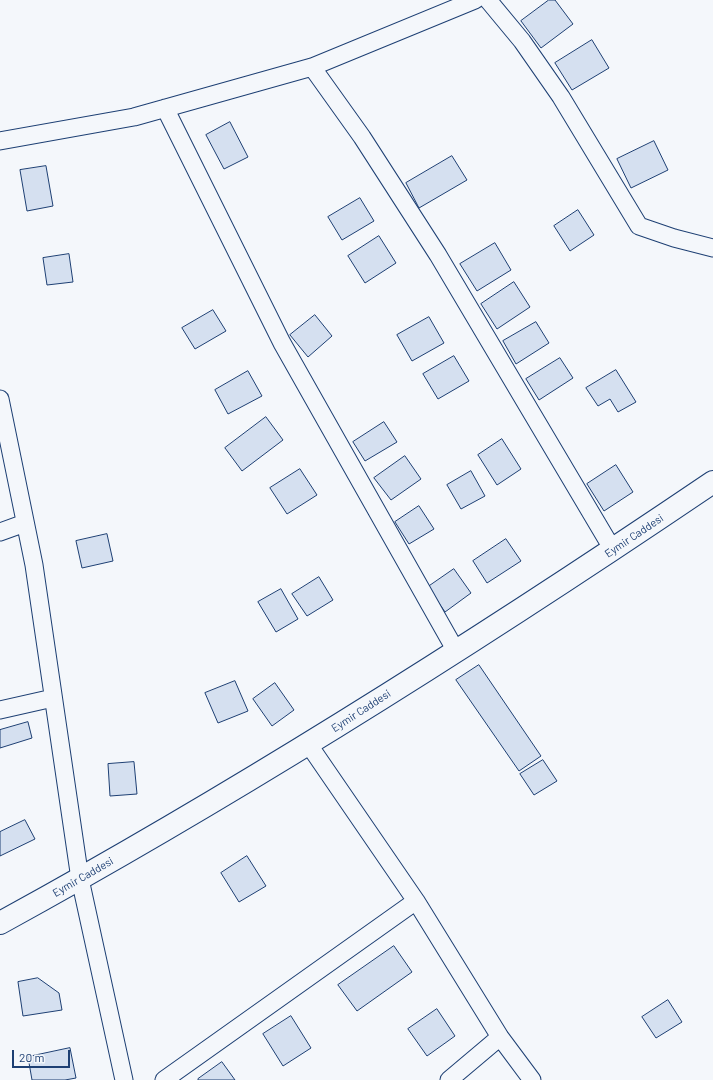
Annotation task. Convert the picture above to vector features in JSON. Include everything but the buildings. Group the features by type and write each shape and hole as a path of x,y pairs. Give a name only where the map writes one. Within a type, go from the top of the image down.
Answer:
{"main road":[{"name":"Eymir Caddesi","path":"0,923 80,879 309,744 613,550 713,482"}],"street":[{"path":"0,141 134,116 312,67 475,0"},
{"path":"488,0 522,41 561,97 639,226 674,238 713,248"},
{"path":"312,67 362,136 438,255 613,550"},
{"path":"165,108 282,344 456,651"},
{"path":"0,399 34,565 80,879 124,1080"},
{"path":"0,532 25,523"},
{"path":"0,710 53,698"},
{"path":"309,744 416,901 500,1037 532,1080"},
{"path":"164,1080 416,901"},
{"path":"449,1080 500,1037"}]}
